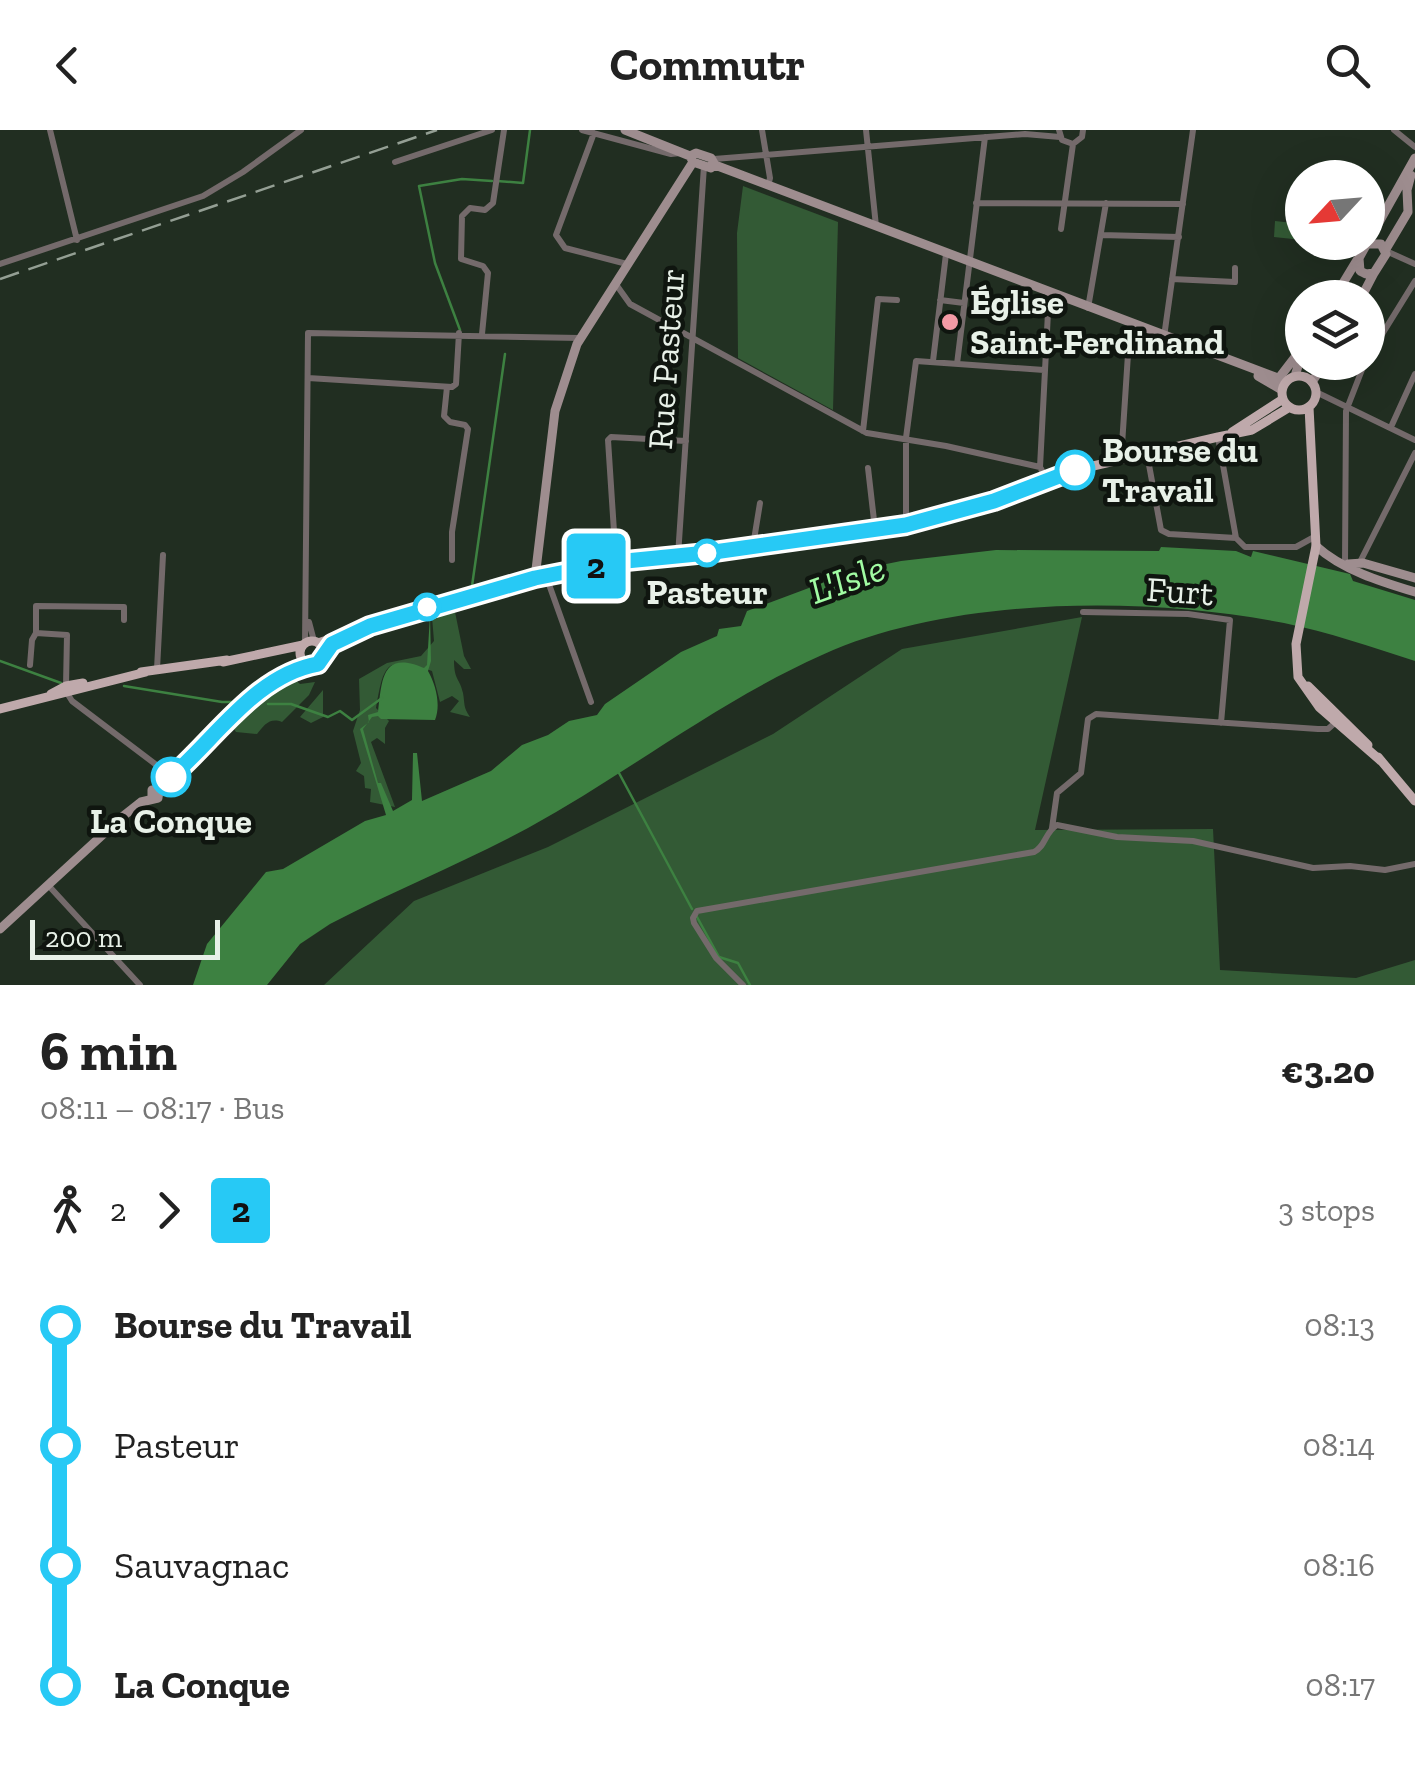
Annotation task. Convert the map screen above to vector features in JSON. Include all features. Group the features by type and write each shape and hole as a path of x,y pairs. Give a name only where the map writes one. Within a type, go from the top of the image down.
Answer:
{"main road":[{"path":"624,130 1164,337 1259,376 1309,407"},
{"path":"1371,280 1410,206 1407,183 1414,157"},
{"path":"1385,212 1414,157"},
{"path":"540,577 555,412 580,338 699,160"},
{"path":"1359,260 1360,270 1374,273"},
{"path":"0,712 66,689 152,671 309,650 370,626 540,577 616,562 906,525 994,501 1047,480 1221,436 1304,377 1314,387"},
{"path":"1287,392 1291,380"},
{"path":"1291,380 1287,392 1303,420 1311,460"},
{"path":"1317,380 1309,407 1318,558 1296,661 1306,686 1415,800"},
{"path":"1318,558 1345,564 1415,592"},
{"path":"1345,564 1360,562 1414,576"},
{"path":"0,930 122,817 156,794 270,682 294,669 309,650"}],"street":[{"path":"50,130 77,240"},
{"path":"0,264 203,196 301,130"},
{"path":"395,162 492,130"},
{"path":"482,334 488,274 484,266 462,259 462,216 470,208 485,210 493,203 504,130"},
{"path":"582,130 699,160 1024,132 1060,134 1073,144"},
{"path":"762,130 768,186"},
{"path":"866,130 876,227"},
{"path":"1061,229 1073,144 1082,138 1083,130"},
{"path":"1164,337 1193,130"},
{"path":"1394,130 1414,157"},
{"path":"594,134 556,235 565,248 627,264"},
{"path":"957,364 985,137"},
{"name":"Rue Pasteur","path":"678,556 693,336 699,160"},
{"path":"976,203 1183,204"},
{"path":"1088,308 1106,203"},
{"path":"1101,235 1179,237"},
{"path":"1386,250 1415,264"},
{"path":"932,362 946,254"},
{"path":"1172,279 1234,282 1235,268"},
{"path":"1385,329 1415,280"},
{"path":"614,283 630,304 863,431 1040,467"},
{"path":"1047,480 1040,467 1049,293"},
{"path":"863,431 878,299 897,300"},
{"path":"940,300 964,303"},
{"path":"1121,460 1130,324"},
{"path":"309,650 308,333 580,338"},
{"path":"308,378 456,384 459,333"},
{"path":"906,525 906,438 916,361 1044,370"},
{"path":"1390,428 1415,374"},
{"path":"1345,564 1347,407 1358,380"},
{"path":"447,386 444,416 468,429 452,532 452,560"},
{"path":"1314,387 1415,440"},
{"path":"1221,436 1236,538 1244,547 1296,547 1316,541"},
{"path":"616,562 608,440 686,441"},
{"path":"1147,453 1161,530 1169,534 1236,538"},
{"path":"1360,562 1415,453"},
{"path":"868,468 875,530"},
{"path":"753,546 760,503"},
{"path":"152,671 163,555"},
{"path":"540,577 591,702"},
{"path":"30,665 36,606 124,607 124,620"},
{"name":"Furt","path":"1083,612 1188,614 1230,620 1222,723"},
{"path":"36,633 67,635 66,689 72,701 171,776"},
{"path":"742,985 716,958 694,924 692,918 697,911 1034,852 1043,846 1052,828 1056,792 1082,773 1091,716 1318,730 1328,729 1337,721"},
{"path":"1052,828 1061,824 1118,837 1193,841 1313,868 1350,866 1385,870 1415,864"},
{"path":"48,884 140,985"}],"shaded area":[{"path":"743,186 838,222 833,410 738,358 737,233"},
{"path":"1275,221 1285,222 1285,238 1274,237"},
{"path":"445,610 455,612 464,656 471,669 464,669 454,660 470,717 450,712 459,701 452,696 440,702 432,671 405,664 389,667 376,708 389,721 385,744 377,738 371,742 395,807 370,802 371,789 365,788 364,776 356,771 361,763 353,731 360,710 359,679 387,663 421,656 434,641 432,617"},
{"path":"1082,617 1035,830 1213,829 1220,970 1356,978 1415,960 1415,985 324,985 414,901 548,847 773,734 902,649"},
{"path":"292,677 300,684 315,682 309,695 282,722 271,721 257,734 236,732 234,729 278,685"},
{"path":"323,690 323,717 311,723 300,717"}],"water":[{"name":"L'Isle","path":"1161,547 1236,551 1251,557 1253,551 1350,574 1353,581 1415,600 1415,661 1284,623 1171,608 1050,607 989,612 929,621 873,636 783,674 528,828 330,924 300,944 267,985 193,985 207,944 266,872 283,869 365,821 386,815 360,729 367,723 363,729 378,783 393,811 412,800 413,753 417,753 422,801 491,771 522,745 569,721 597,715 605,704 681,652 717,636 719,629 741,626 747,611 857,570 901,561 996,550 1159,551"},
{"path":"430,615 428,671 437,695 435,720 378,716 369,721 368,715 378,712 383,679 392,665 427,665"}],"waterway":[{"path":"497,181 523,183 530,130"},
{"path":"460,330 435,263 419,186 462,179 492,181"},
{"path":"472,586 505,354"},
{"path":"0,661 61,683"},
{"path":"124,686 241,702"},
{"path":"268,704 291,704 328,717 340,711 352,720 382,698"},
{"path":"619,773 692,909"},
{"path":"697,917 719,957 738,963 750,985"}],"railway":[{"path":"0,279 437,130"}],"bus line":[{"name":"2","path":"171,777 270,682 294,669 318,664 332,644 417,610 535,578 616,562 906,525 948,516 1075,470"}],"place":[{"name":"Église Saint-Ferdinand","path":"950,322"},
{"name":"Bourse du Travail","path":"1075,470"},
{"name":"Pasteur","path":"707,553"},
{"name":"La Conque","path":"171,777"}]}
